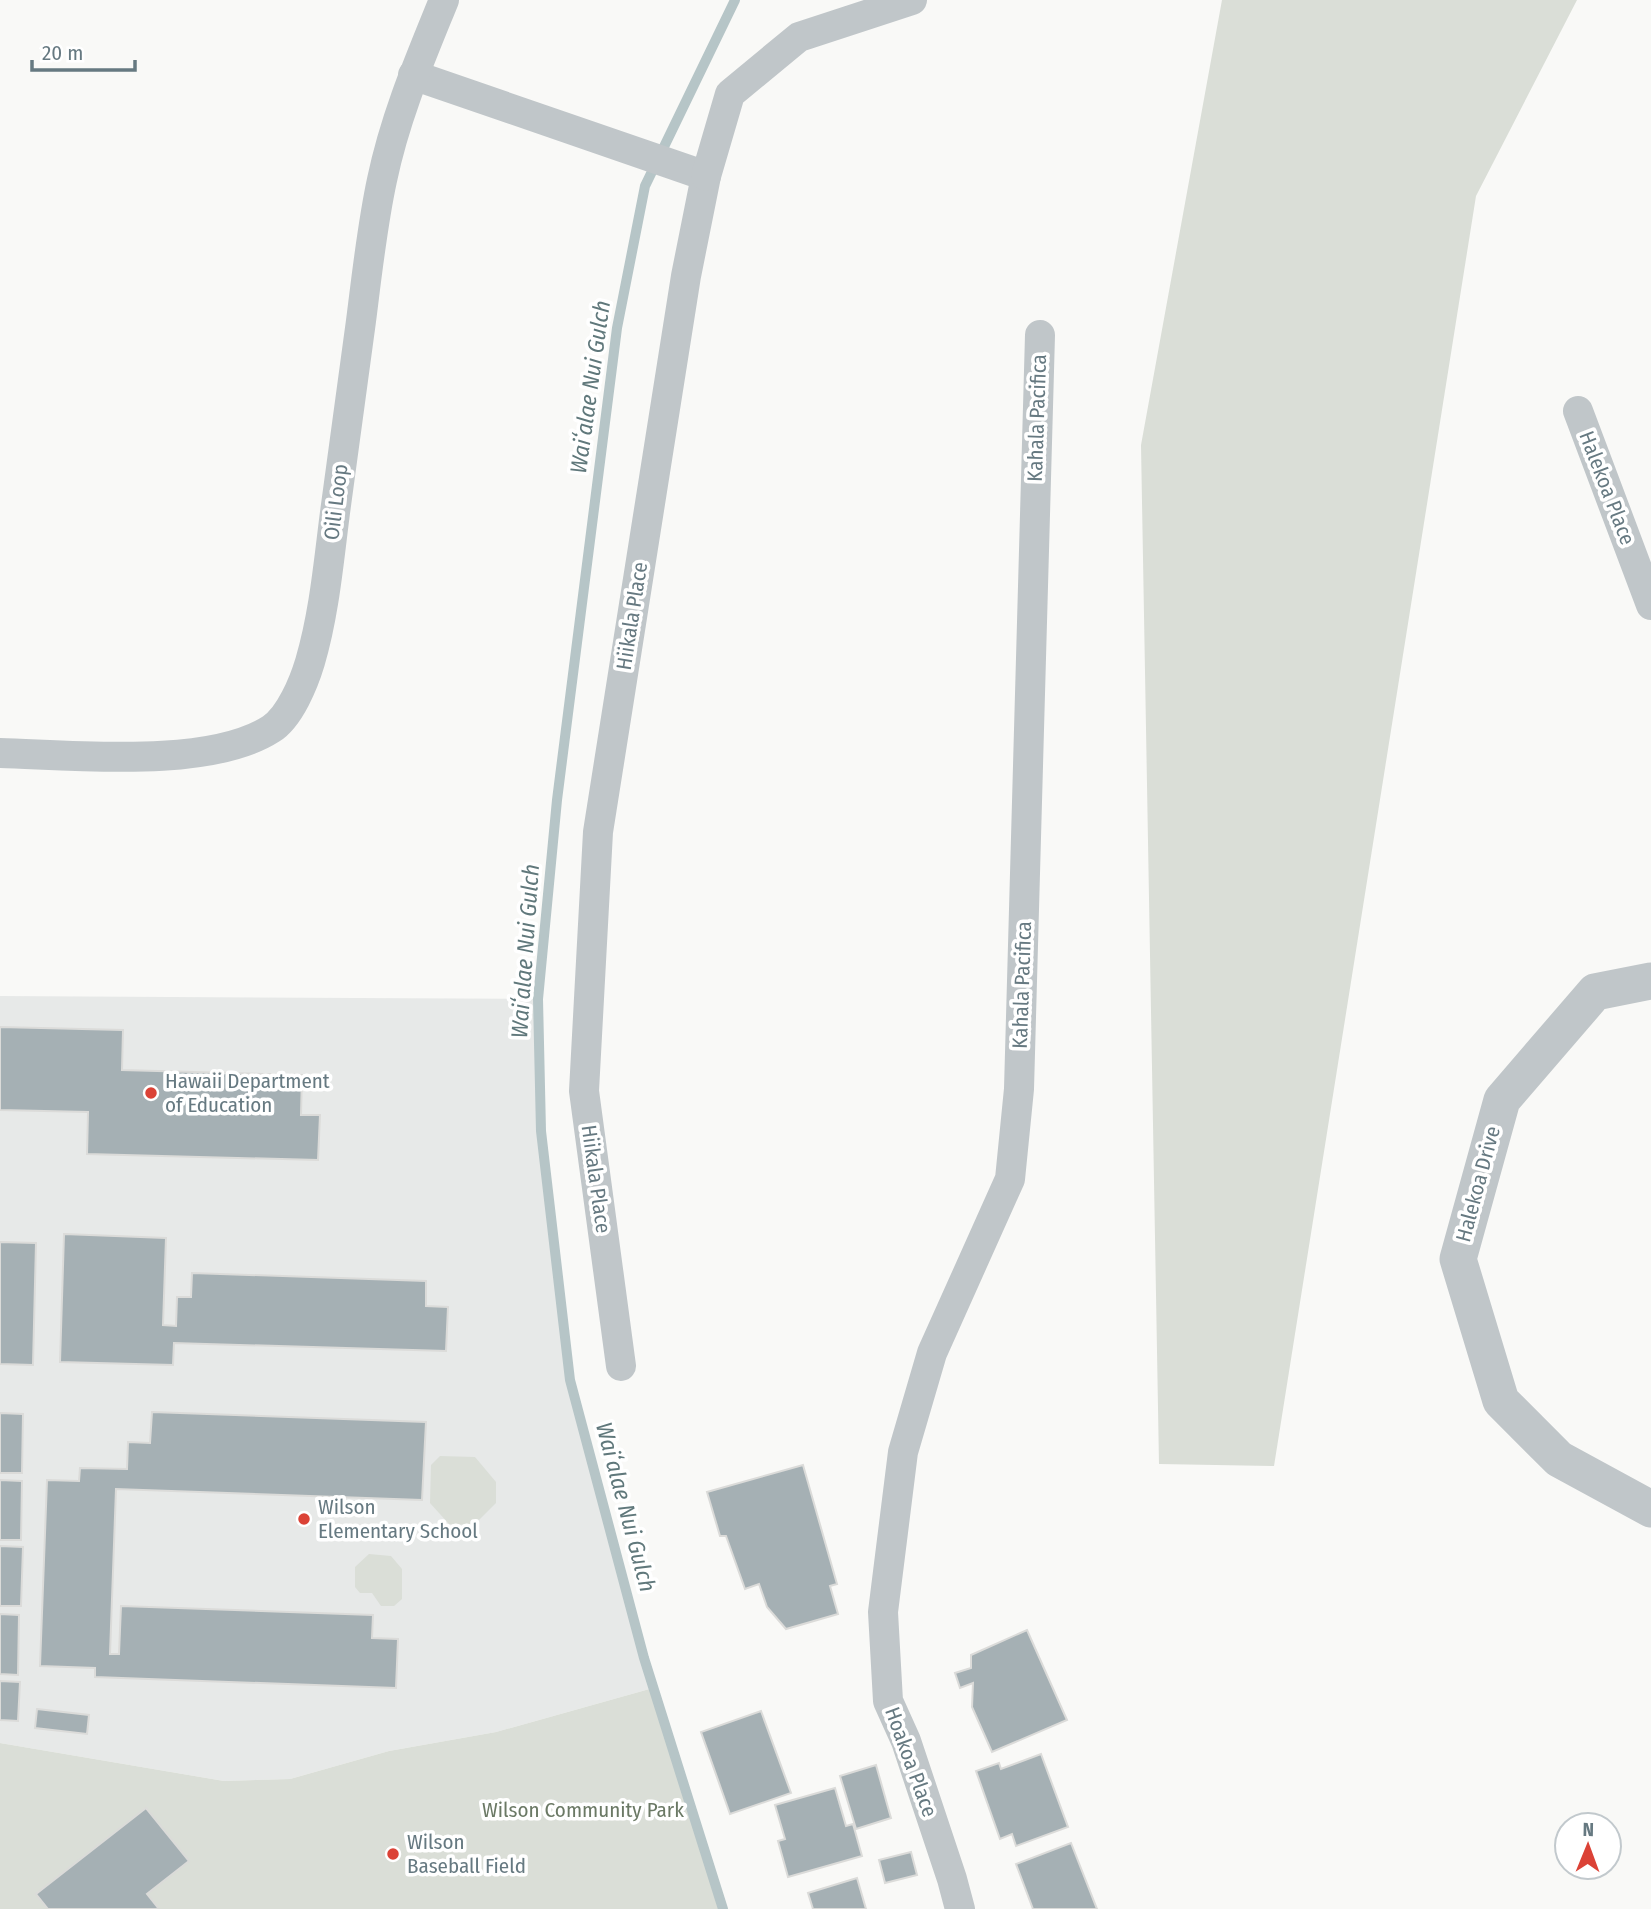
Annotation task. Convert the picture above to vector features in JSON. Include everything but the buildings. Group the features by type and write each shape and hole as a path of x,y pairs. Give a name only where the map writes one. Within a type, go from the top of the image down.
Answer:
{"street":[{"name":"Oili Loop","path":"0,753 103,756 203,753 245,743 274,728 294,701 310,662 323,602 371,242 382,182 393,132 444,0"},
{"name":"Hiikala Place","path":"621,1366 584,1091 598,832 686,276 692,172 730,94 799,37 912,0"},
{"path":"413,75 692,172"},
{"name":"Kahala Pacifica","path":"883,1612 903,1452 928,1365 1010,1179 1019,1089 1040,335"},
{"name":"Halekoa Place","path":"1578,411 1651,606"},
{"name":"Halekoa Drive","path":"1651,981 1595,992 1502,1100 1458,1259 1501,1401 1559,1459 1651,1509"},
{"name":"Hoakoa Place","path":"883,1612 888,1701 914,1764 960,1909"}],"shaded area":[{"name":"Wilson Elementary School","path":"0,996 538,999 541,1131 570,1380 653,1688 496,1732 389,1751 290,1779 224,1781 0,1743"}],"green space":[{"path":"1222,0 1577,0 1476,196 1274,1466 1159,1464 1141,445"},
{"path":"440,1456 475,1457 496,1482 496,1503 474,1525 449,1524 430,1503 431,1465"},
{"path":"369,1554 391,1556 402,1569 402,1599 394,1606 381,1606 372,1593 360,1593 355,1587 355,1567"},
{"name":"Wilson Community Park","path":"653,1688 723,1909 0,1909 0,1743 224,1781 290,1779 389,1751 496,1732"}],"waterway":[{"name":"Waiʻalae Nui Gulch","path":"723,1909 644,1658 570,1380 541,1131 538,999 557,800 617,328 645,186 735,0"}],"place":[{"name":"Hawaii Department of Education","path":"151,1093"},
{"name":"Wilson Elementary School","path":"304,1519"},
{"name":"Wilson Baseball Field","path":"393,1854"}]}
